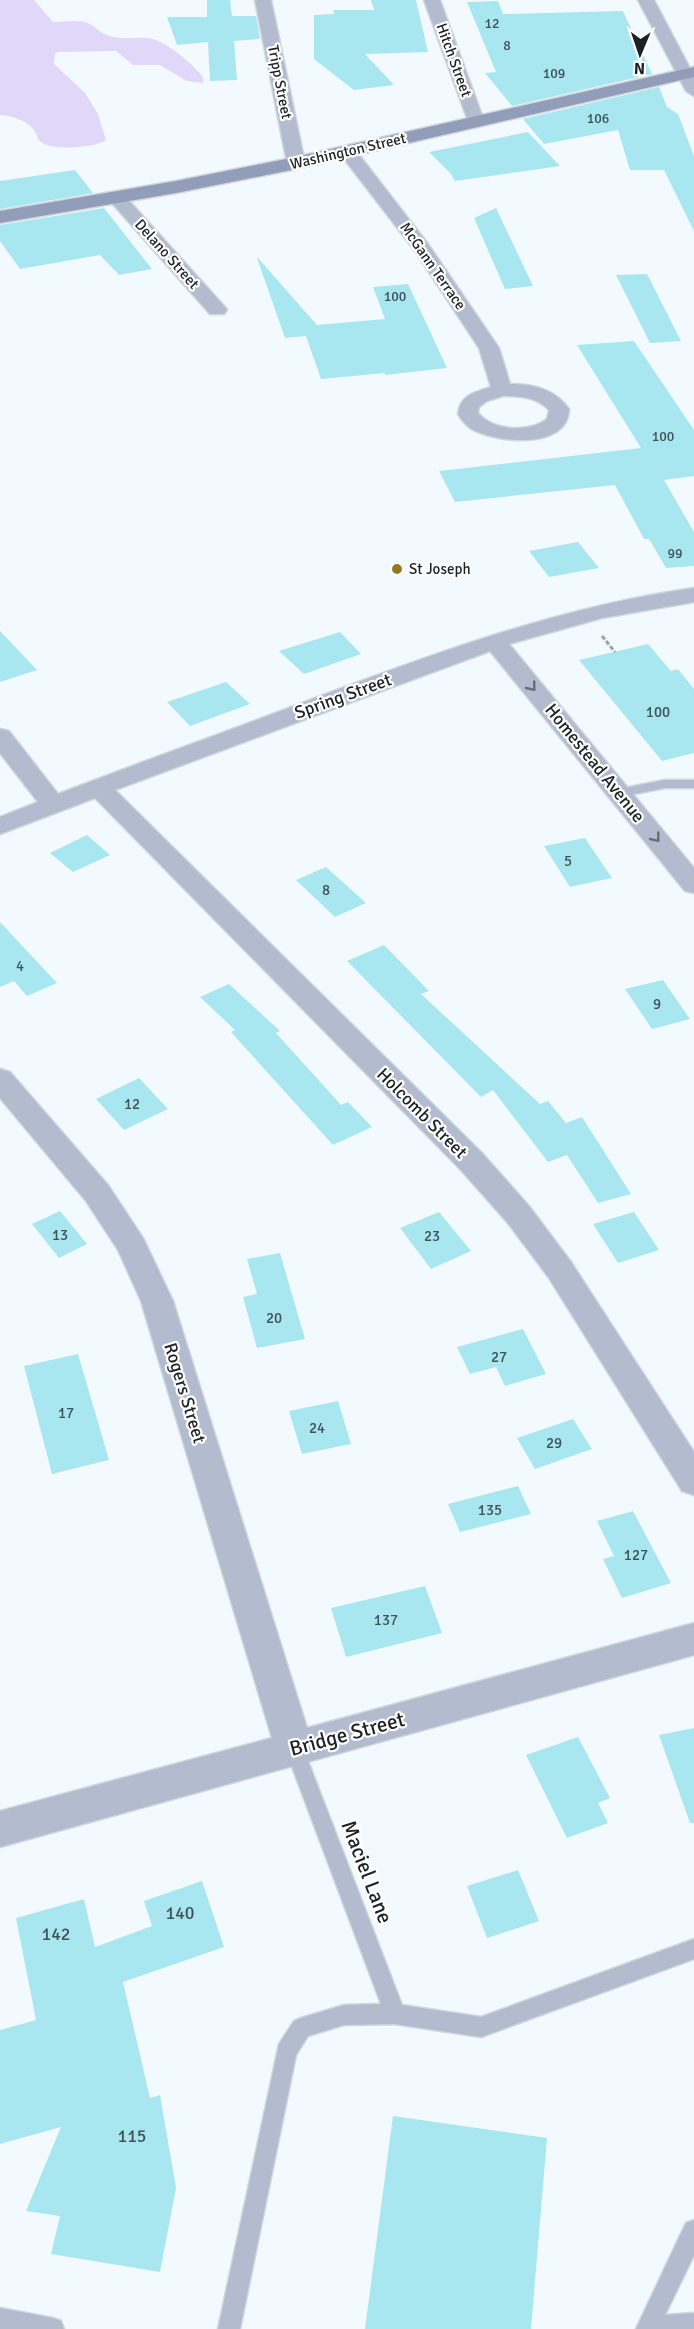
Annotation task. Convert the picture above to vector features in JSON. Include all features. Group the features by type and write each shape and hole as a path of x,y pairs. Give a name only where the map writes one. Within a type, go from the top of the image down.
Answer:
{"main road":[{"name":"Washington Street","path":"0,218 296,164 689,73"}],"street":[{"name":"Tripp Street","path":"263,0 296,164"},
{"name":"Hitch Street","path":"432,0 476,121"},
{"path":"646,0 689,73 694,91"},
{"name":"McGann Terrace","path":"347,151 423,248 489,348 502,390"},
{"name":"Delano Street","path":"117,198 217,310"},
{"name":"Spring Street","path":"0,826 495,642 597,611 631,603 694,595"},
{"name":"Homestead Avenue","path":"495,642 694,885"},
{"path":"0,736 52,805"},
{"name":"Holcomb Street","path":"98,788 471,1161 518,1214 560,1269 694,1481"},
{"name":"Rogers Street","path":"0,1078 98,1193 132,1246 157,1301 294,1748"},
{"name":"Bridge Street","path":"0,1829 694,1639"}],"lane":[{"path":"619,793 660,784 678,782 694,784"},
{"name":"Maciel Lane","path":"294,1748 395,2014"},
{"path":"229,2329 286,2051 301,2028 344,2015 395,2014 481,2027 694,1949"},
{"path":"647,2329 694,2231"},
{"path":"0,2319 53,2329"},
{"path":"647,2329 694,2324"}],"shaded area":[{"path":"0,0 34,0 53,22 81,22 90,24 104,34 115,37 154,39 170,47 185,59 203,77 203,83 187,81 160,65 133,65 116,51 58,52 55,54 54,64 85,93 98,114 106,140 93,145 74,147 46,145 23,121 0,115"}],"building":[{"path":"207,0 230,0 232,16 256,16 260,39 234,41 237,80 210,81 208,42 177,45 167,17 207,17"},
{"path":"371,0 416,0 428,52 365,54 394,85 354,90 314,59 314,15 334,14 333,10 374,10"},
{"path":"498,1 503,14 623,11 652,74 512,106 485,73 496,72 467,2"},
{"path":"659,87 667,107 678,114 694,156 694,231 664,170 630,170 618,130 544,144 523,119"},
{"path":"528,132 560,166 455,181 429,152"},
{"path":"75,170 93,193 0,209 0,181"},
{"path":"104,208 152,269 119,275 100,255 20,269 0,241 0,225"},
{"path":"496,208 533,286 505,289 474,218"},
{"path":"257,258 317,325 385,319 373,287 408,284 447,368 321,379 306,336 285,338"},
{"path":"647,274 681,341 650,343 616,275"},
{"path":"634,341 694,430 694,476 664,480 694,532 694,566 666,568 649,539 644,539 615,485 455,502 439,471 641,448 577,345"},
{"path":"578,542 599,568 549,577 529,551"},
{"path":"0,631 37,670 0,682"},
{"path":"340,632 361,654 304,674 279,651"},
{"path":"648,644 671,671 678,669 694,689 694,753 662,761 579,660"},
{"path":"226,682 250,704 190,726 167,702"},
{"path":"87,835 110,855 73,872 50,853"},
{"path":"585,838 612,878 570,887 544,846"},
{"path":"326,867 366,903 335,917 296,880"},
{"path":"0,922 57,983 27,996 14,981 0,987"},
{"path":"384,945 429,991 421,994 540,1104 548,1101 566,1123 582,1117 631,1194 598,1203 567,1155 548,1162 493,1090 481,1097 347,961"},
{"path":"663,980 690,1019 652,1029 625,989"},
{"path":"229,984 280,1031 276,1033 341,1105 348,1102 372,1127 333,1145 231,1032 235,1030 200,997"},
{"path":"139,1078 168,1109 124,1130 96,1099"},
{"path":"60,1211 87,1244 59,1258 32,1224"},
{"path":"439,1212 471,1251 431,1269 400,1228"},
{"path":"634,1212 659,1250 618,1263 593,1224"},
{"path":"280,1253 305,1339 257,1348 243,1297 257,1294 247,1259"},
{"path":"523,1329 546,1374 505,1386 496,1367 470,1374 457,1347"},
{"path":"78,1354 109,1460 52,1474 24,1366"},
{"path":"338,1401 351,1444 302,1454 289,1411"},
{"path":"573,1419 592,1449 535,1469 517,1438"},
{"path":"518,1486 531,1514 460,1532 448,1504"},
{"path":"633,1511 671,1583 622,1598 603,1559 614,1556 597,1521"},
{"path":"425,1586 442,1633 346,1657 331,1608"},
{"path":"694,1728 694,1823 690,1823 659,1735"},
{"path":"578,1737 610,1798 598,1803 608,1823 567,1838 526,1755"},
{"path":"518,1870 539,1921 487,1938 467,1886"},
{"path":"202,1881 224,1947 123,1982 150,2098 160,2095 176,2188 160,2272 51,2254 60,2216 26,2211 61,2127 0,2144 0,2030 36,2020 16,1918 84,1899 95,1947 152,1926 144,1901"},
{"path":"393,2116 547,2138 531,2329 365,2329"}],"place":[{"name":"St Joseph","path":"397,569"}]}
